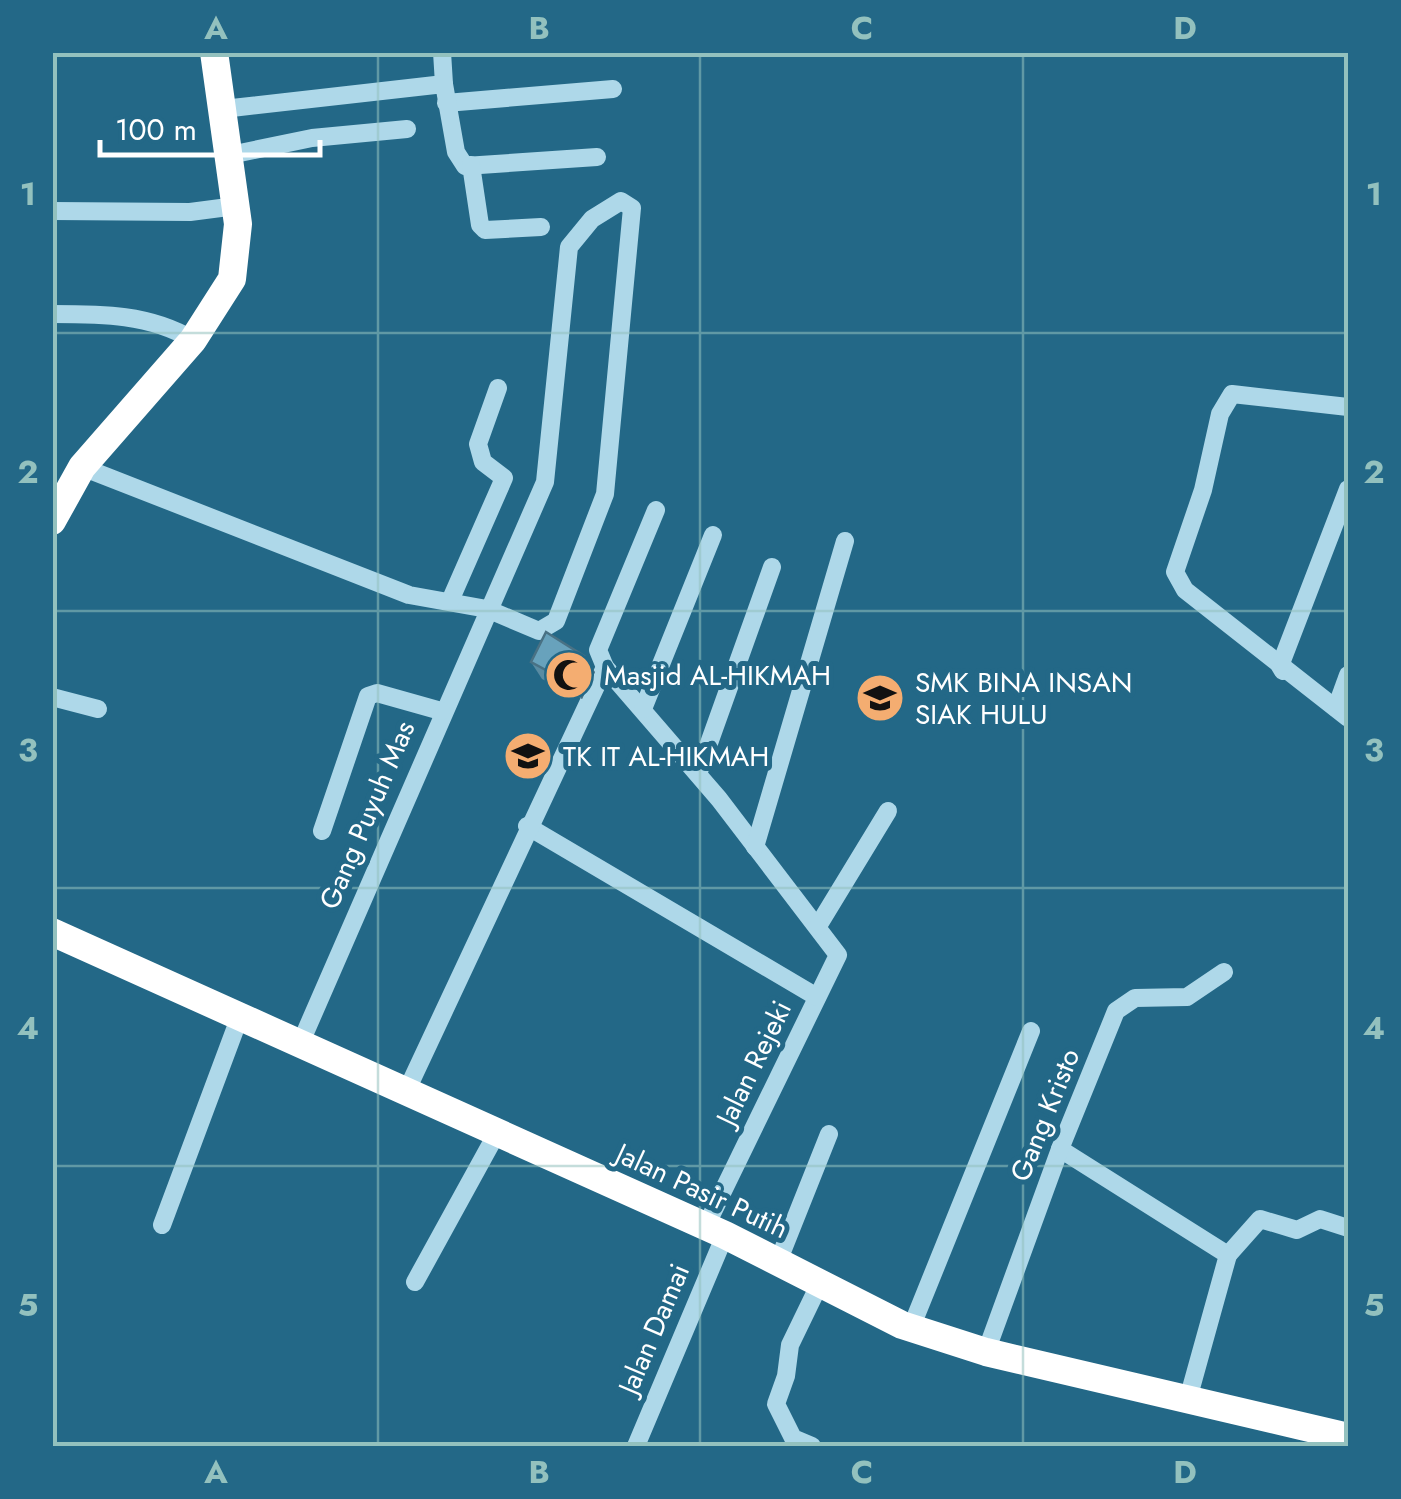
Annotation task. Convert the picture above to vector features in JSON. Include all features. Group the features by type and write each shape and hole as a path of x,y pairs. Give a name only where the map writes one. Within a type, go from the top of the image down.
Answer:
{"highway":[{"path":"52,522 82,467 193,340 232,280 238,250 236,206 214,52"},
{"name":"Jalan Pasir Putih","path":"52,932 498,1131 911,1328 986,1352 1348,1437"}],"street":[{"path":"442,52 445,94 459,161 472,166 597,157"},
{"path":"223,109 445,94 613,89"},
{"path":"230,154 312,138 408,129"},
{"path":"472,166 480,225 485,230 541,227"},
{"name":"Gang Puyuh Mas","path":"300,1042 441,711 486,609 544,482 568,247 604,208 628,203 634,215 605,494 556,621 539,632 486,609"},
{"path":"52,211 190,212 236,206"},
{"path":"52,314 112,314 157,323 193,340"},
{"path":"450,600 504,478 483,462 478,444 498,388"},
{"path":"1348,406 1232,394 1220,414 1202,490 1175,572 1185,590 1282,670 1342,713 1348,675"},
{"path":"82,467 409,595 486,609"},
{"path":"1282,670 1280,666 1348,489"},
{"path":"407,1090 606,666 599,644 656,510"},
{"path":"643,709 713,534"},
{"path":"755,847 844,540"},
{"path":"698,774 772,567"},
{"name":"Jalan Rejeki","path":"606,666 698,774 838,955 715,1232"},
{"path":"322,831 368,696 376,693 441,711"},
{"path":"52,696 98,710"},
{"path":"818,926 888,811"},
{"path":"528,826 817,997"},
{"name":"Gang Kristo","path":"986,1352 1060,1149 1116,1011 1135,998 1186,997 1224,972"},
{"path":"162,1225 240,1016"},
{"path":"911,1328 1031,1031"},
{"path":"415,1282 498,1131"},
{"path":"778,1262 829,1134"},
{"path":"1060,1149 1228,1255"},
{"path":"1188,1399 1228,1255 1260,1219 1298,1230 1320,1218 1348,1228"},
{"name":"Jalan Damai","path":"636,1446 715,1232"},
{"path":"812,1446 794,1438 776,1404 790,1345 820,1283"}],"building":[{"path":"546,632 584,656 570,683 531,662"}],"place":[{"name":"Masjid AL-HIKMAH","path":"569,675"},
{"name":"SMK BINA INSAN SIAK HULU","path":"880,698"},
{"name":"TK IT AL-HIKMAH","path":"528,756"}]}
